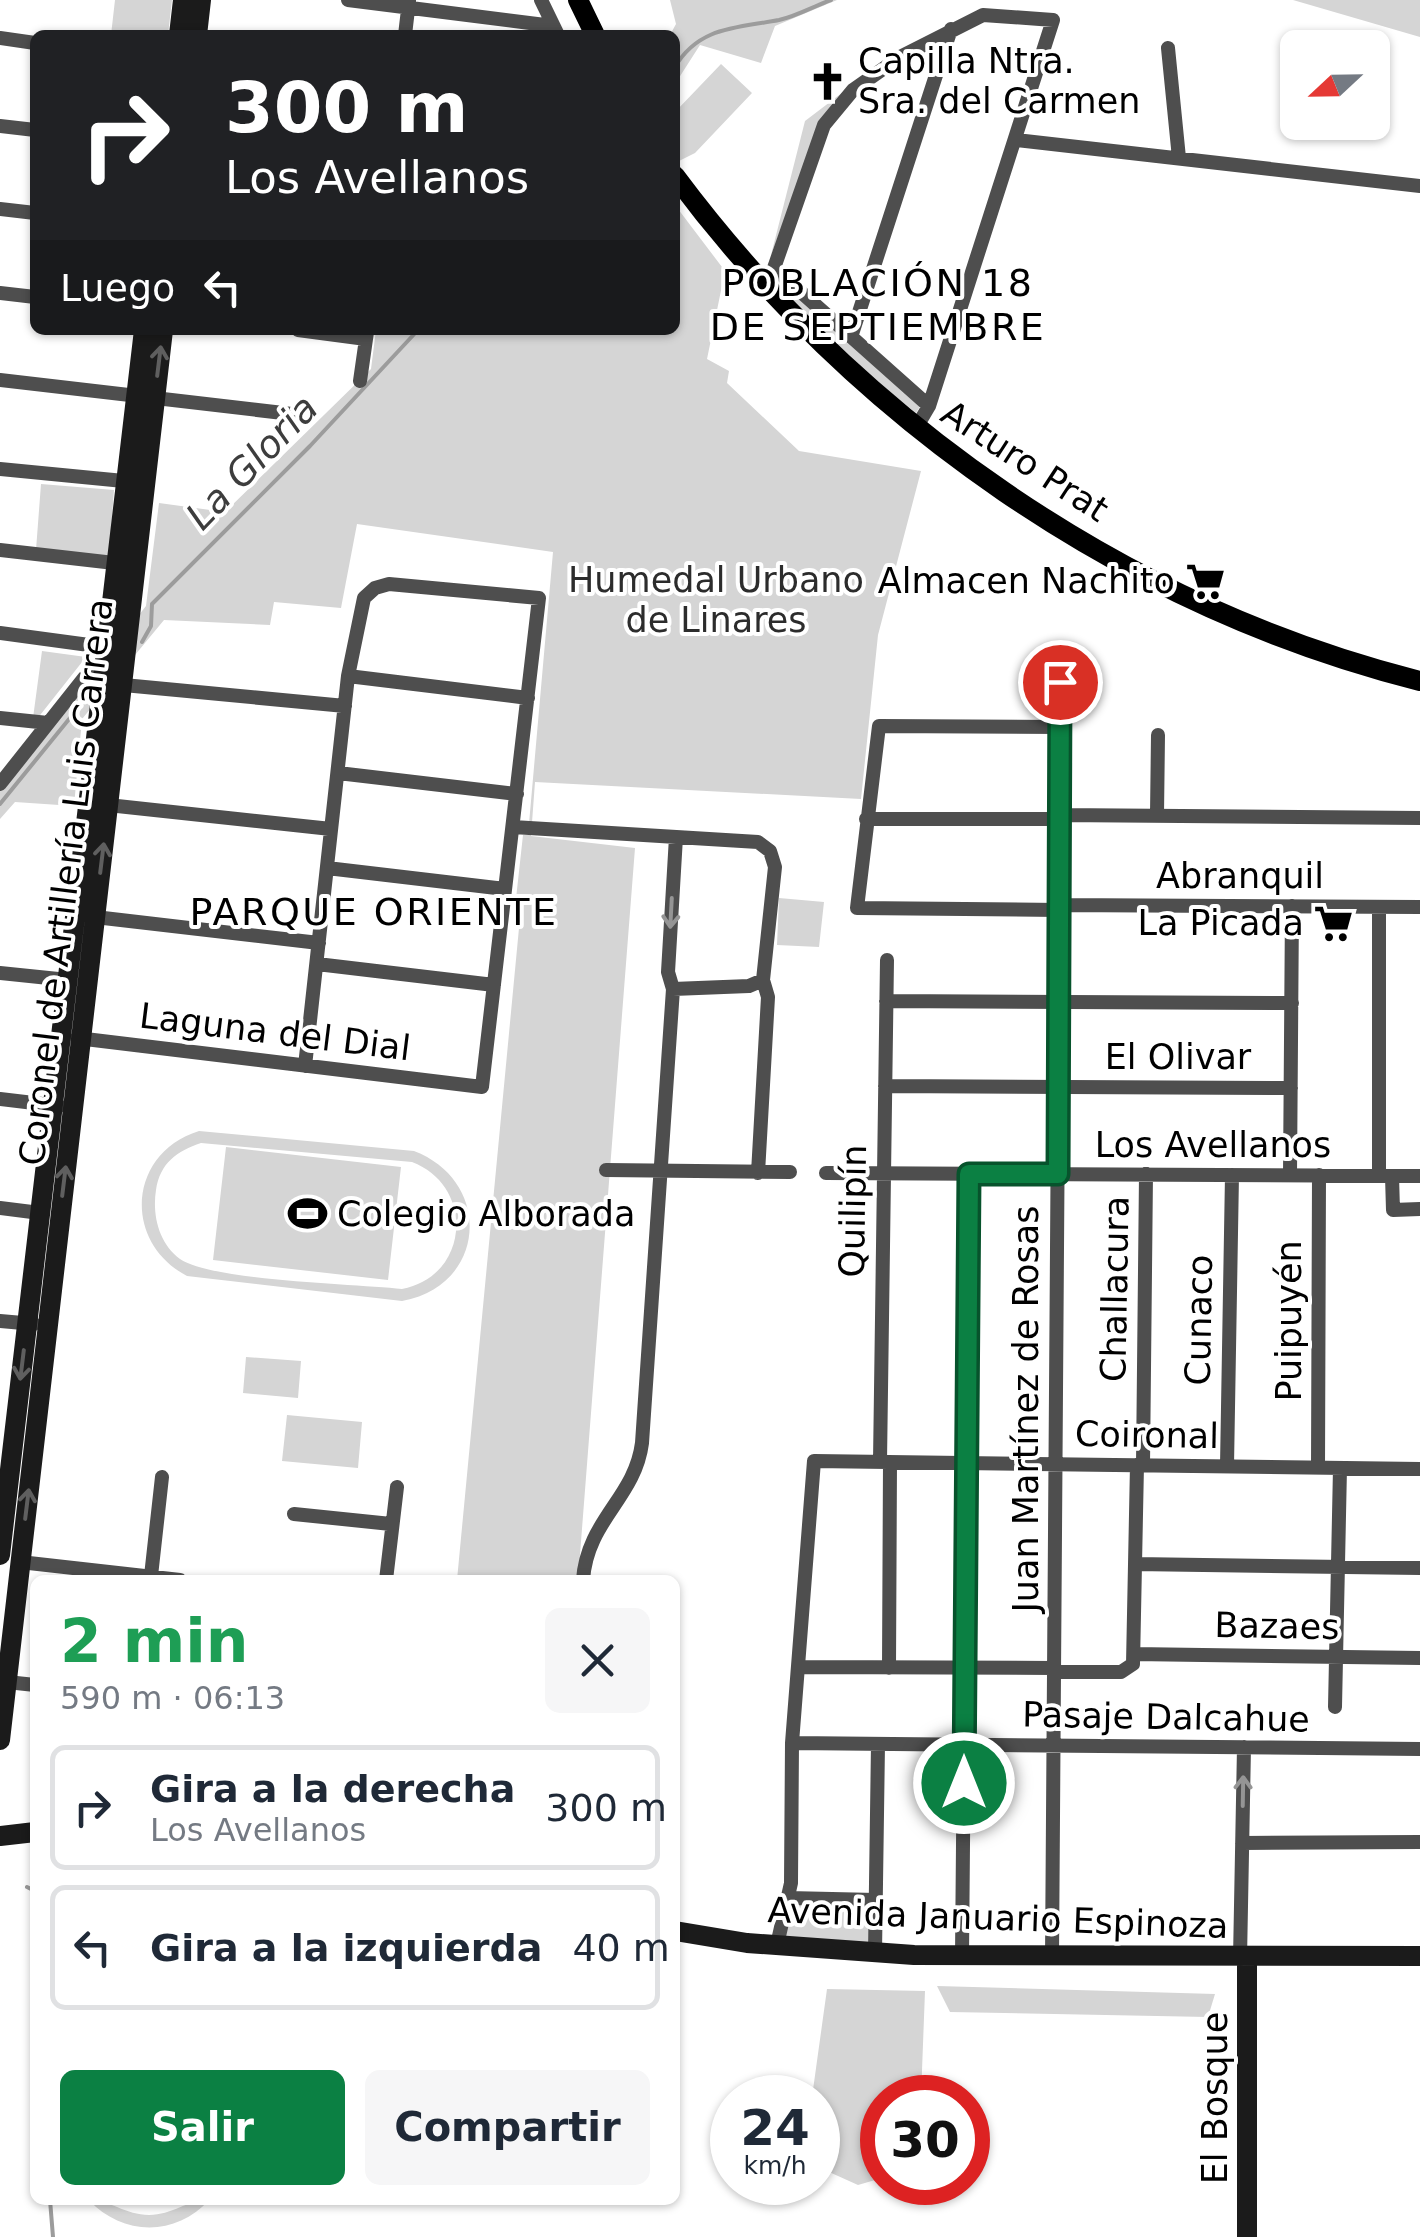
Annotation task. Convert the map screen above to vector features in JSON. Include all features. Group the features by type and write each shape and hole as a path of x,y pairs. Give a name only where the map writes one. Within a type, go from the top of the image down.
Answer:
{"main road":[{"path":"578,0 593,30"},
{"name":"Arturo Prat","path":"680,183 724,241 799,325 916,428 1046,518 1180,592 1318,650 1420,681"}],"street":[{"path":"180,30 183,0"},
{"path":"198,30 201,0"},
{"path":"348,0 408,4 556,30"},
{"path":"541,0 556,30"},
{"path":"405,30 408,4"},
{"path":"851,337 951,29 995,14 1053,20 929,406 916,428"},
{"name":"Arturo Prat","path":"929,406 774,268 832,114 870,77 951,29"},
{"path":"0,38 30,42"},
{"path":"1168,48 1179,158"},
{"path":"0,126 30,129"},
{"path":"1016,140 1420,186"},
{"path":"0,209 30,212"},
{"path":"0,293 30,296"},
{"name":"Coronel de Artillería Luis Carrera","path":"144,335 146,396"},
{"name":"Coronel de Artillería Luis Carrera","path":"0,1740 7,1682 7,1620 20,1562 38,1325 71,1037 95,917 108,805 109,673 146,396 162,335"},
{"path":"360,381 367,335"},
{"path":"0,380 308,416"},
{"path":"0,469 136,482"},
{"path":"0,550 126,565"},
{"name":"Coronel de Artillería Luis Carrera","path":"71,1037 68,980 126,565"},
{"path":"306,1066 316,964 348,676 364,598 375,588 388,584 540,598 494,985 316,964"},
{"path":"0,633 89,645 109,673"},
{"path":"0,784 84,678 109,673 345,706"},
{"path":"348,676 528,698"},
{"name":"Juan Martínez de Rosas","path":"1052,1958 1060,682"},
{"path":"0,718 48,724"},
{"path":"1060,727 878,726 866,819 1157,815 1420,818"},
{"path":"1157,815 1158,736"},
{"path":"338,773 516,794"},
{"path":"108,805 331,829"},
{"name":"Abranquil","path":"866,819 857,908 1420,907"},
{"path":"513,827 758,842 770,850 775,867 763,980 768,996 758,1173"},
{"path":"583,1575 589,1541 632,1476 641,1452 673,989 668,972 676,837"},
{"path":"327,868 506,889"},
{"path":"1290,1175 1292,906"},
{"path":"1379,906 1386,1176 1393,1210 1420,1210"},
{"path":"95,917 319,943"},
{"name":"Quilipín","path":"887,960 884,1173 889,1668"},
{"path":"0,973 68,980"},
{"path":"673,989 749,986 763,980"},
{"name":"Laguna del Dial","path":"71,1037 482,1087 494,985"},
{"path":"886,1001 1292,1003"},
{"name":"El Olivar","path":"885,1086 1291,1088"},
{"path":"0,1100 63,1107"},
{"name":"Coronel de Artillería Luis Carrera","path":"0,1555 4,1481 38,1325 40,1213 63,1107"},
{"path":"606,1170 790,1172"},
{"name":"Los Avellanos","path":"826,1173 1420,1176"},
{"path":"962,1956 969,1174"},
{"name":"Challacura","path":"1134,1654 1146,1174"},
{"name":"Cunaco","path":"1227,1466 1232,1175"},
{"name":"Puipuyén","path":"1318,1467 1319,1175"},
{"path":"0,1208 40,1213"},
{"path":"0,1321 38,1325"},
{"name":"Coironal","path":"799,1667 814,1461 1420,1468"},
{"path":"1334,1707 1340,1468"},
{"path":"152,1575 162,1477"},
{"path":"386,1575 396,1486"},
{"path":"294,1514 391,1524"},
{"path":"20,1562 143,1575"},
{"path":"1136,1564 1420,1568"},
{"path":"778,1946 788,1898 792,1743 799,1667 1127,1671 1134,1654"},
{"name":"Bazaes","path":"1134,1654 1420,1658"},
{"path":"7,1682 30,1684"},
{"name":"Pasaje Dalcahue","path":"792,1743 1420,1749"},
{"path":"876,1953 878,1744"},
{"path":"1244,1748 1244,1959"},
{"path":"0,1836 30,1833"},
{"path":"1242,1843 1420,1842"},
{"name":"Avenida Januario Espinoza","path":"788,1898 876,1900"},
{"name":"Avenida Januario Espinoza","path":"680,1933 778,1946 962,1956 1420,1956"},
{"name":"El Bosque","path":"1244,1959 1248,2237"},
{"name":"Avenida Januario Espinoza","path":"1320,1959 1420,1969"}],"green space":[{"path":"115,0 172,0 169,30 112,30"},
{"path":"670,0 837,0 775,26 761,63 700,45 680,76 680,30 673,30 676,24"},
{"path":"1293,0 1420,0 1420,37"},
{"path":"721,64 752,93 695,153 680,160 680,107"},
{"path":"876,67 819,126 771,255 805,121"},
{"name":"Humedal Urbano de Linares","path":"680,212 725,271 707,359 729,371 727,383 799,451 921,471 878,635 861,799 535,782 531,836 635,848 578,1575 457,1575 519,928 513,926 523,835 528,835 553,552 357,524 341,608 274,602 270,625 164,620 82,719 74,806 15,802 0,819 0,791 146,606 159,503 225,512 371,369 375,335 680,335"},
{"path":"774,277 921,405 916,413 829,342 770,281"},
{"path":"41,484 114,490 109,557 36,550"},
{"path":"42,651 86,657 37,719 33,718"},
{"path":"779,898 824,902 819,947 777,945"},
{"path":"199,1131 414,1151 440,1165 457,1185 467,1208 469,1232 464,1255 451,1275 430,1291 402,1301 187,1276 166,1261 151,1242 142,1199 158,1158 175,1142","holes":["201,1143 412,1162 432,1174 447,1190 456,1230 452,1249 441,1267 425,1281 402,1289 252,1277 197,1266 173,1253 156,1219 156,1190 161,1172 177,1154"]},
{"name":"Colegio Alborada","path":"226,1147 401,1167 388,1280 213,1260"},
{"path":"246,1357 301,1361 298,1398 243,1393"},
{"path":"287,1415 362,1422 358,1468 282,1461"},
{"path":"792,1901 873,1904 870,1949 781,1941"},
{"path":"937,1986 1215,1994 1208,2017 950,2012"},
{"path":"827,1989 925,1991 922,2075 860,2075 860,2184 840,2177 840,2075 815,2075"},
{"path":"94,2205 112,2205 149,2215 186,2205 204,2205 181,2221 165,2226 133,2226"}],"waterway":[{"path":"680,60 708,36 786,18 831,0"},
{"name":"La Gloria","path":"142,642 151,626 152,604 310,446 413,335"},
{"name":"La Gloria","path":"0,804 87,697"},
{"path":"50,2205 53,2237"}],"place":[{"name":"Capilla Ntra. Sra. del Carmen","path":"828,81"},
{"name":"Almacen Nachito","path":"1205,581"},
{"name":"La Picada","path":"1334,923"},
{"name":"Colegio Alborada","path":"307,1214"}],"district":[{"name":"POBLACIÓN 18 DE SEPTIEMBRE","path":"878,305"},
{"name":"PARQUE ORIENTE","path":"374,912"}],"route":[{"path":"964,1783 969,1174 1058,1174 1060,682"}]}
